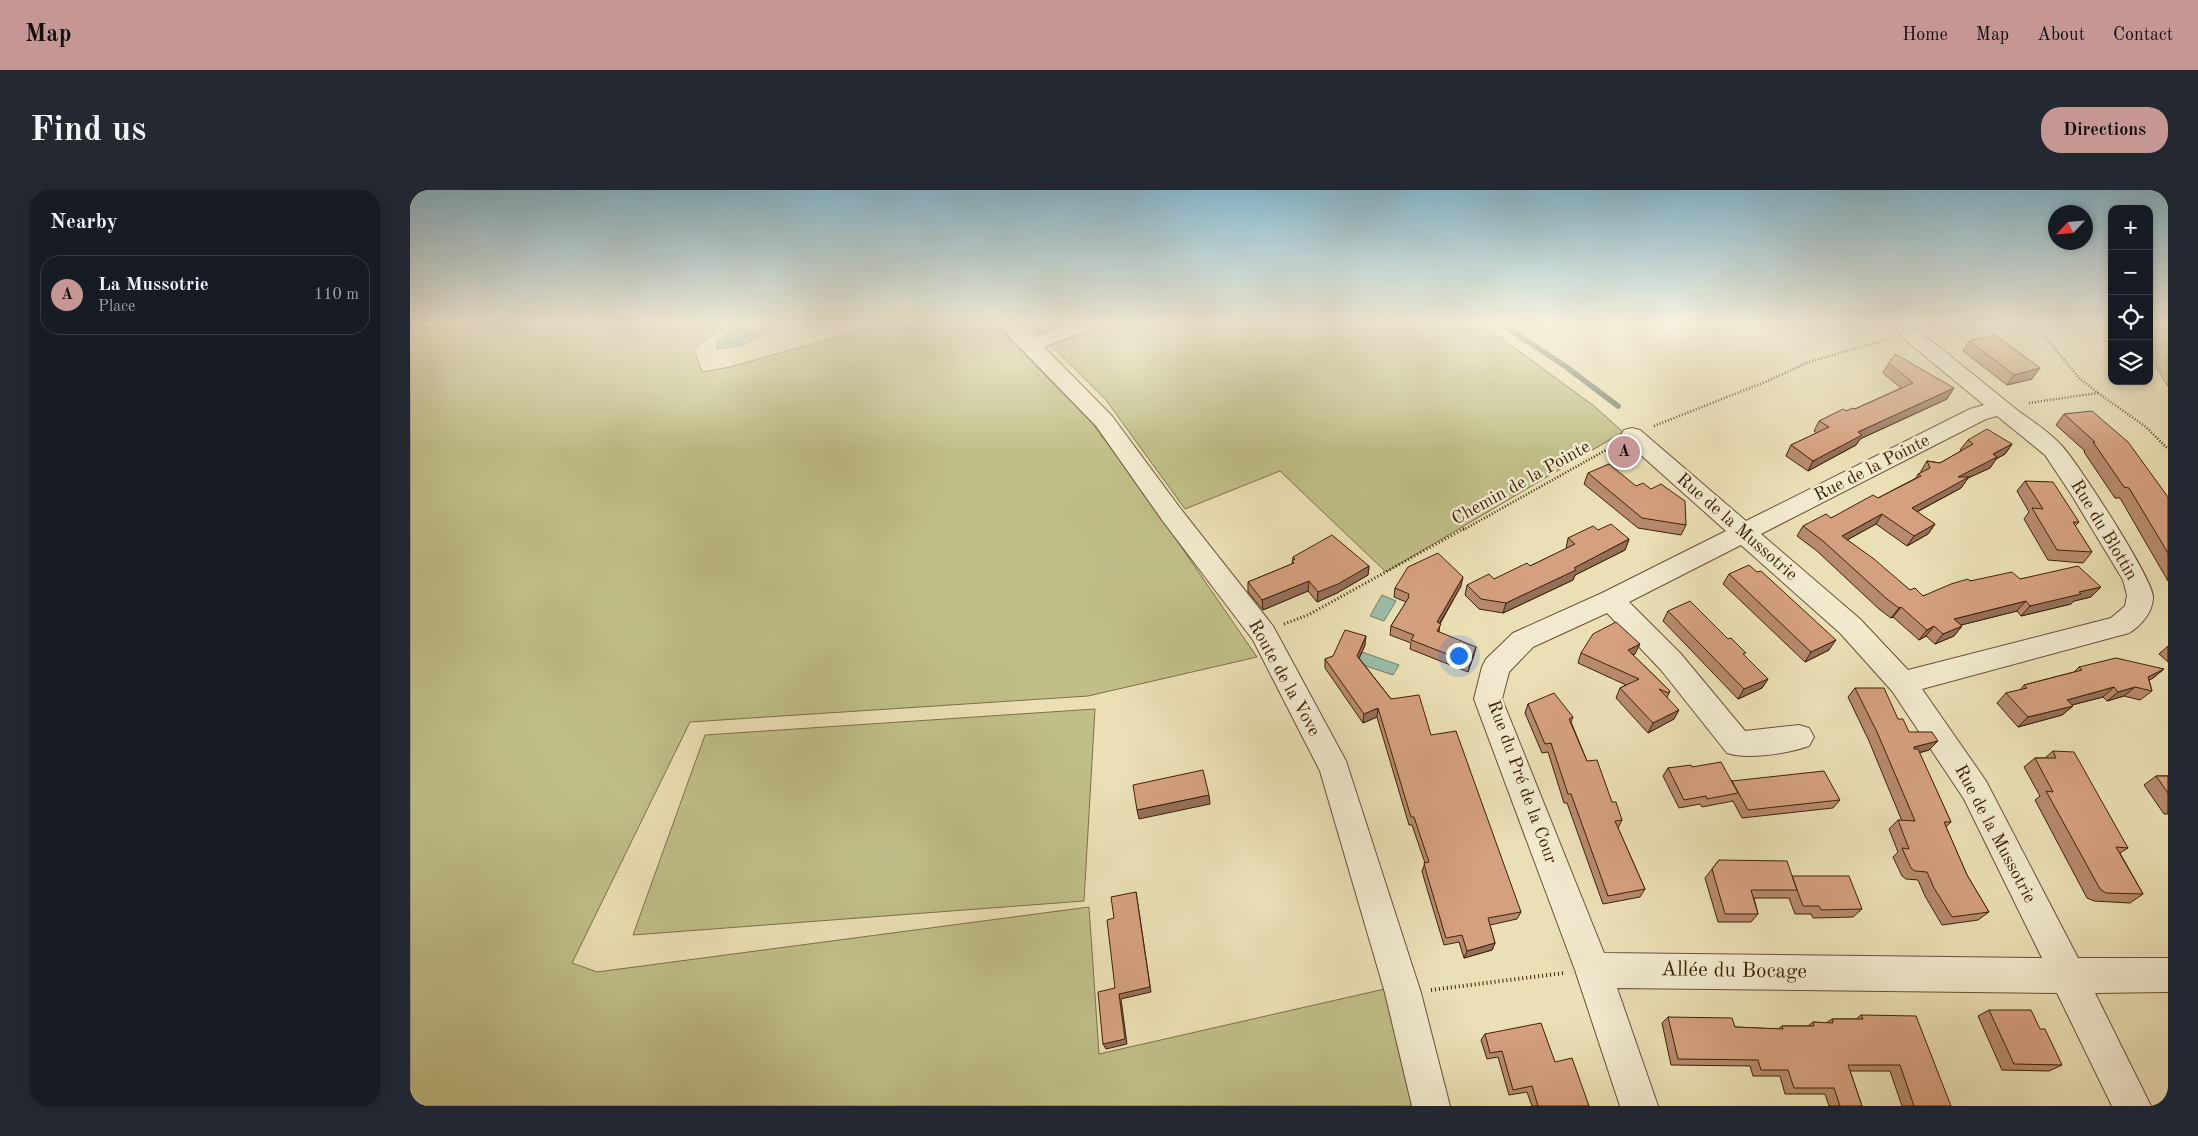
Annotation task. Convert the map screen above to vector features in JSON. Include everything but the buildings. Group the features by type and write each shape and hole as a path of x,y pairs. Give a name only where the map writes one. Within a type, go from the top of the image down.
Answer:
{"street":[{"name":"Route de la Vove","path":"1050,365 1104,421 1171,514 1263,633 1335,770 1403,993 1431,1106"},
{"name":"Rue du Blottin","path":"1902,683 2119,626 2130,620 2139,606 2139,589 2066,467 2053,450 1948,365"},
{"name":"Rue de la Pointe","path":"1744,533 1978,414 2002,408"},
{"name":"Rue de la Mussotrie","path":"1632,435 1850,626 1902,683 1975,790 2060,957 2067,976 2132,1106"},
{"name":"Rue du Pré de la Cour","path":"1639,1106 1593,970 1488,699 1496,667 1523,640 1611,600 1744,533"},
{"path":"1611,600 1670,662 1738,744 1799,738"},
{"name":"Allée du Bocage","path":"1593,970 2067,976 2168,975"}],"path":[{"name":"Chemin de la Pointe","path":"1263,633 1308,615 1632,435 1802,365"},
{"path":"2068,365 2079,378 2146,427 2168,449"},
{"path":"2002,408 2098,393"},
{"path":"1403,993 1593,970"}],"shaded area":[{"path":"410,365 699,365 702,372 738,365 1035,365 1092,423 1138,484 1257,657 1088,696 690,722 572,963 597,972 1089,907 1099,1054 1389,988 1418,1106 410,1106"},
{"path":"1070,365 1538,365 1594,406 1623,432 1386,572 1280,471 1185,509 1106,400"},
{"path":"2155,365 2168,365 2168,387"},
{"path":"1095,709 1084,901 633,935 705,735"}],"water":[{"path":"1382,595 1396,601 1384,621 1370,616"},
{"path":"1362,652 1399,665 1393,675 1357,663"}],"waterway":[{"path":"1563,365 1618,406"}],"place":[{"name":"La Mussotrie","path":"1624,452"}]}
